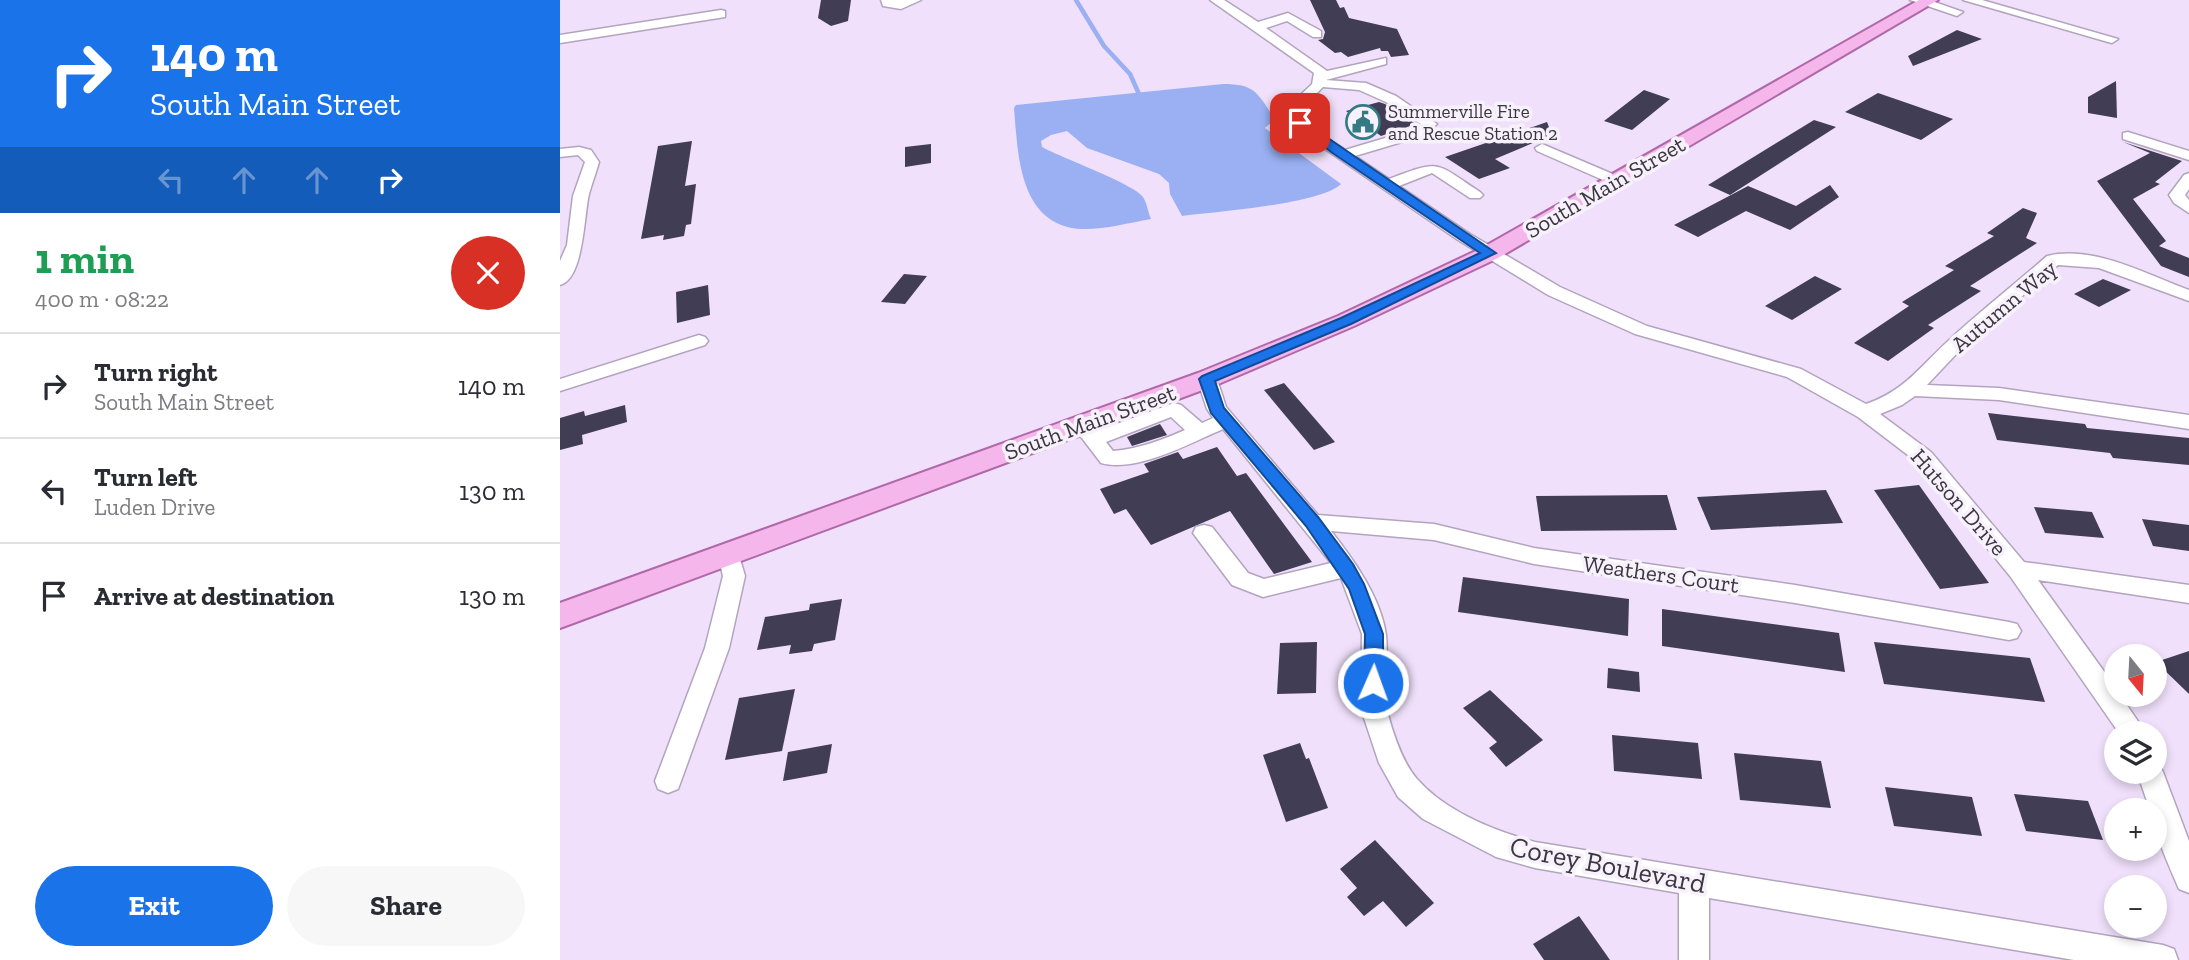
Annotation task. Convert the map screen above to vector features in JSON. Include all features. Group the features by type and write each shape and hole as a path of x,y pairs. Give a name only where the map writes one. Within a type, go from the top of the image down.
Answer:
{"main road":[{"name":"South Main Street","path":"560,617 729,555 1168,402 1207,379 1346,321 1490,253 1924,1"}],"street":[{"path":"887,0 887,4 895,6 915,0"},
{"path":"1216,0 1315,66 1320,80"},
{"path":"1969,0 1989,3 2112,39"},
{"path":"1924,1 1957,12"},
{"path":"560,39 721,14"},
{"path":"1255,27 1289,17 1317,34"},
{"path":"1320,80 1381,61"},
{"path":"1320,80 1361,86 1391,99 1430,124 1417,132 1343,155"},
{"name":"Hutson Drive","path":"1320,80 1295,107 1295,115 1308,131 1490,253 1554,291 1618,322 1779,367 1812,381 1865,412 1924,457 2018,570 2125,721"},
{"path":"2128,136 2189,156"},
{"path":"1542,148 1617,181"},
{"path":"560,153 579,151 586,153 592,162 581,196 575,245 560,280"},
{"path":"1387,185 1435,169 1475,195"},
{"path":"2189,178 2177,195 2189,208"},
{"name":"Autumn Way","path":"1865,412 1895,401 1911,390 1954,346 2053,260 2065,257 2094,261 2189,296"},
{"path":"560,385 699,341"},
{"name":"Corey Boulevard","path":"1207,379 1217,409 1347,568 1358,589 1374,634 1374,709 1381,735 1392,763 1408,788 1433,810 1496,844 1559,860 2163,960"},
{"name":"Autumn Way","path":"1911,390 2000,394 2189,422"},
{"path":"1168,402 1199,431"},
{"path":"1087,432 1108,458 1122,458 1148,451 1226,420"},
{"name":"Weathers Court","path":"1312,522 1434,532 1534,556 1872,606 2009,631"},
{"path":"1204,533 1240,579 1263,587 1347,568"},
{"path":"668,781 717,648 734,576 729,555"},
{"path":"2018,570 2189,594"},
{"path":"2154,784 2189,879"},
{"path":"1694,882 1694,960"}],"water":[{"path":"1223,84 1243,86 1255,92 1275,119 1265,128 1341,184 1330,191 1290,202 1182,216 1170,194 1169,183 1159,174 1087,148 1067,131 1041,141 1042,147 1137,192 1143,197 1151,219 1080,229 1060,224 1045,215 1033,201 1017,146 1016,105"}],"building":[{"path":"821,0 851,0 848,21 831,26 818,18"},
{"path":"1310,0 1336,0 1340,8 1344,7 1349,18 1397,29 1409,55 1391,57 1388,51 1381,51 1380,48 1348,57 1341,52 1335,53 1318,40 1323,39 1325,32"},
{"path":"1957,30 1982,39 1913,66 1908,56"},
{"path":"2116,81 2117,118 2088,113 2088,97"},
{"path":"1644,90 1670,99 1632,130 1604,121"},
{"path":"1878,93 1953,119 1921,140 1845,112"},
{"path":"1379,102 1416,124 1381,136 1346,111"},
{"path":"1814,120 1836,127 1730,195 1708,185"},
{"path":"1547,122 1552,135 1495,159 1510,168 1479,179 1445,157"},
{"path":"692,141 685,186 696,184 691,224 686,225 684,236 663,240 664,235 641,239 658,146"},
{"path":"2123,142 2182,161 2155,182 2160,184 2133,199 2166,241 2159,246 2189,258 2189,277 2161,266 2097,181 2150,153"},
{"path":"931,144 931,163 905,167 905,147"},
{"path":"1830,185 1839,197 1790,230 1746,211 1698,237 1674,225 1748,186 1796,206"},
{"path":"2023,208 2037,213 2026,238 2037,243 1970,286 1981,291 1928,325 1934,328 1888,361 1854,343 1909,306 1902,302 1954,270 1945,266 1994,236 1987,233"},
{"path":"904,274 927,276 905,304 881,302"},
{"path":"1815,276 1842,289 1792,320 1765,306"},
{"path":"2103,279 2131,290 2099,307 2074,294"},
{"path":"708,285 710,315 677,323 676,292"},
{"path":"1284,383 1335,442 1314,450 1264,390"},
{"path":"625,405 627,422 582,435 583,444 560,450 560,418 584,411 585,416"},
{"path":"1988,413 2085,424 2087,428 2189,438 2189,465 2113,458 2110,453 1997,440"},
{"path":"1160,424 1167,435 1132,446 1127,437"},
{"path":"1217,447 1237,476 1246,473 1312,562 1274,574 1230,511 1151,545 1126,509 1114,514 1100,489 1149,472 1144,464 1178,452 1183,459"},
{"path":"1919,485 1989,583 1940,589 1874,490"},
{"path":"1826,490 1843,523 1711,530 1697,497"},
{"path":"1667,495 1677,530 1541,531 1536,496"},
{"path":"2034,507 2092,512 2104,538 2045,533"},
{"path":"2142,519 2189,525 2189,551 2153,546"},
{"path":"1463,577 1629,599 1628,636 1458,612"},
{"path":"842,599 835,640 814,644 812,651 789,654 791,645 757,650 765,617 809,610 810,604"},
{"path":"1662,609 1839,633 1845,672 1662,646"},
{"path":"1317,642 1316,693 1277,694 1280,643"},
{"path":"1874,642 2030,658 2045,702 1884,684"},
{"path":"2189,651 2189,694 2167,673 2167,658"},
{"path":"1608,668 1639,672 1640,692 1607,688"},
{"path":"795,689 782,751 725,760 739,698"},
{"path":"1490,690 1543,740 1506,767 1489,748 1497,742 1463,708"},
{"path":"1612,735 1698,743 1702,779 1614,771"},
{"path":"1300,743 1306,759 1309,758 1328,808 1286,822 1263,755"},
{"path":"832,744 827,773 783,781 788,752"},
{"path":"1734,753 1821,761 1831,808 1740,800"},
{"path":"1885,787 1972,797 1982,836 1894,826"},
{"path":"2014,794 2088,801 2103,840 2026,831"},
{"path":"1375,840 1434,903 1406,927 1383,901 1364,916 1347,897 1357,888 1340,869"},
{"path":"1579,916 1610,960 1544,960 1533,944"}],"waterway":[{"path":"1076,0 1104,46 1130,74 1139,94"}],"place":[{"name":"Summerville Fire and Rescue Station 2","path":"1363,122"}],"route":[{"path":"1300,123 1335,150 1490,253 1346,321 1207,379 1217,409 1347,568 1367,611 1374,634 1373,683"}]}
